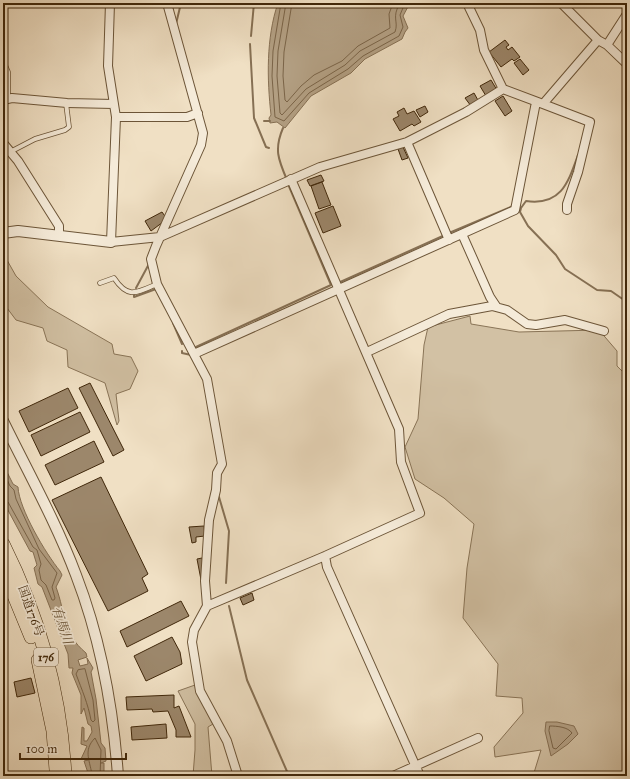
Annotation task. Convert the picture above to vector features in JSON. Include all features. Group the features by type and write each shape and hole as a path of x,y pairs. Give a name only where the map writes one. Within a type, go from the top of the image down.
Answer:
{"highway":[{"name":"国道176号","path":"3,544 27,598 43,646 59,712 65,776"},
{"name":"国道176号","path":"3,569 31,635 52,731 57,776"}],"street":[{"path":"110,3 108,66 116,117 111,242"},
{"path":"167,3 196,114 203,133 201,145 160,237 152,260 157,284 207,379 222,464 217,473 216,490 209,520 205,580 207,606 194,630 192,642 193,656 200,691 227,742 238,776"},
{"path":"467,3 480,30 484,50 503,89 590,122 578,172 567,204 567,210"},
{"path":"561,3 598,40 607,45 627,64"},
{"path":"607,45 627,14"},
{"path":"194,352 515,210 540,103 598,40"},
{"path":"3,233 18,231 111,242 160,237 320,167 406,142 466,112 503,89"},
{"path":"5,100 12,98 66,103 114,104"},
{"path":"116,117 187,117 196,114"},
{"path":"406,142 448,240"},
{"path":"3,143 18,161 59,226 59,236"},
{"path":"207,606 325,556 420,513 401,462 399,429 340,288 291,179"},
{"path":"462,234 490,297 496,306"},
{"path":"367,352 449,314 496,306 507,310 527,324 565,320 604,331"},
{"path":"3,421 76,574 94,628 110,695 118,776"},
{"path":"325,556 327,567 420,776"},
{"path":"393,776 478,738"}],"lane":[{"path":"3,64 8,72 5,100"},
{"path":"10,152 35,139 65,130 69,127 66,103"},
{"path":"100,283 114,278 122,290 131,292 157,284"}],"shaded area":[{"path":"3,253 16,276 48,307 112,344 114,354 131,357 138,371 130,389 116,394 119,421 117,425 105,383 68,367 67,350 47,341 43,328 16,320 4,304 6,275 3,268"},
{"path":"470,316 471,324 519,332 599,330 617,351 617,366 627,376 627,776 533,776 541,750 495,757 494,747 523,713 522,698 496,696 498,664 463,618 467,568 474,524 444,498 415,479 405,447 418,419 424,345 428,327"},
{"path":"195,685 213,724 208,727 212,776 193,776 195,724 178,691"}],"water":[{"path":"278,3 410,3 403,16 408,28 402,39 365,59 351,73 311,96 285,128 277,122 270,123 269,118 271,115 268,73 269,44"},
{"name":"有馬川","path":"3,464 13,484 18,487 23,507 34,531 62,575 56,587 66,623 73,638 78,646 86,653 87,657 78,660 80,666 88,664 87,658 93,668 91,672 101,743 105,748 106,761 101,763 104,763 104,776 89,776 84,761 88,760 81,759 87,746 81,744 82,727 84,728 84,741 87,741 92,732 91,726 88,724 84,708 81,714 81,695 72,673 73,668 69,668 68,654 42,587 38,584 34,568 37,565 33,552 30,551 3,501"},
{"path":"546,722 557,722 574,726 578,734 568,744 551,756 545,731"}],"building":[{"path":"505,40 509,45 506,47 508,50 512,47 520,57 514,61 512,59 501,67 489,52"},
{"path":"520,59 529,70 523,75 514,63"},
{"path":"491,80 497,90 486,96 480,86"},
{"path":"474,93 479,102 471,106 465,98"},
{"path":"503,96 512,111 505,116 495,101"},
{"path":"425,106 428,112 420,117 416,110"},
{"path":"404,108 407,114 414,111 421,122 414,126 412,124 400,131 393,119 399,116 397,112"},
{"path":"403,147 408,158 402,160 398,149"},
{"path":"321,175 324,181 310,186 307,180"},
{"path":"322,182 331,205 319,209 311,186"},
{"path":"333,206 341,226 323,233 315,213"},
{"path":"162,212 167,219 151,231 145,221"},
{"path":"90,383 124,450 113,456 79,388"},
{"path":"68,388 78,408 29,432 19,411"},
{"path":"80,412 90,432 41,456 31,435"},
{"path":"94,441 104,462 55,485 45,465"},
{"path":"101,477 148,574 142,578 148,591 108,611 52,500"},
{"path":"204,526 205,536 196,537 196,542 192,543 189,527"},
{"path":"202,558 204,568 202,585 197,559"},
{"path":"252,593 254,600 243,605 240,598"},
{"path":"181,601 189,616 127,647 120,631"},
{"path":"172,637 180,652 182,664 146,681 134,656"},
{"path":"31,678 35,693 17,697 14,682"},
{"path":"174,695 174,708 179,706 191,737 176,737 176,730 168,711 153,712 152,709 127,710 126,697"},
{"path":"166,724 167,738 132,740 131,727"}],"waterway":[{"path":"176,24 181,3"},
{"path":"251,36 254,3"},
{"path":"250,44 254,118 266,147 269,148"},
{"path":"264,121 270,121"},
{"path":"283,128 280,135 278,154 287,180"},
{"path":"518,207 521,208 526,201 538,202 555,196 571,175 578,155"},
{"path":"195,349 196,347 331,285 288,184"},
{"path":"449,233 513,206"},
{"path":"521,208 520,212 528,226 556,255 565,269 597,290 611,291 624,300 627,298"},
{"path":"338,283 445,235"},
{"path":"136,288 150,262"},
{"path":"134,294 134,297 156,289"},
{"path":"173,323 182,344"},
{"path":"182,351 182,353 191,355"},
{"path":"219,497 229,531 226,583"},
{"path":"229,606 247,680 289,776"}]}
